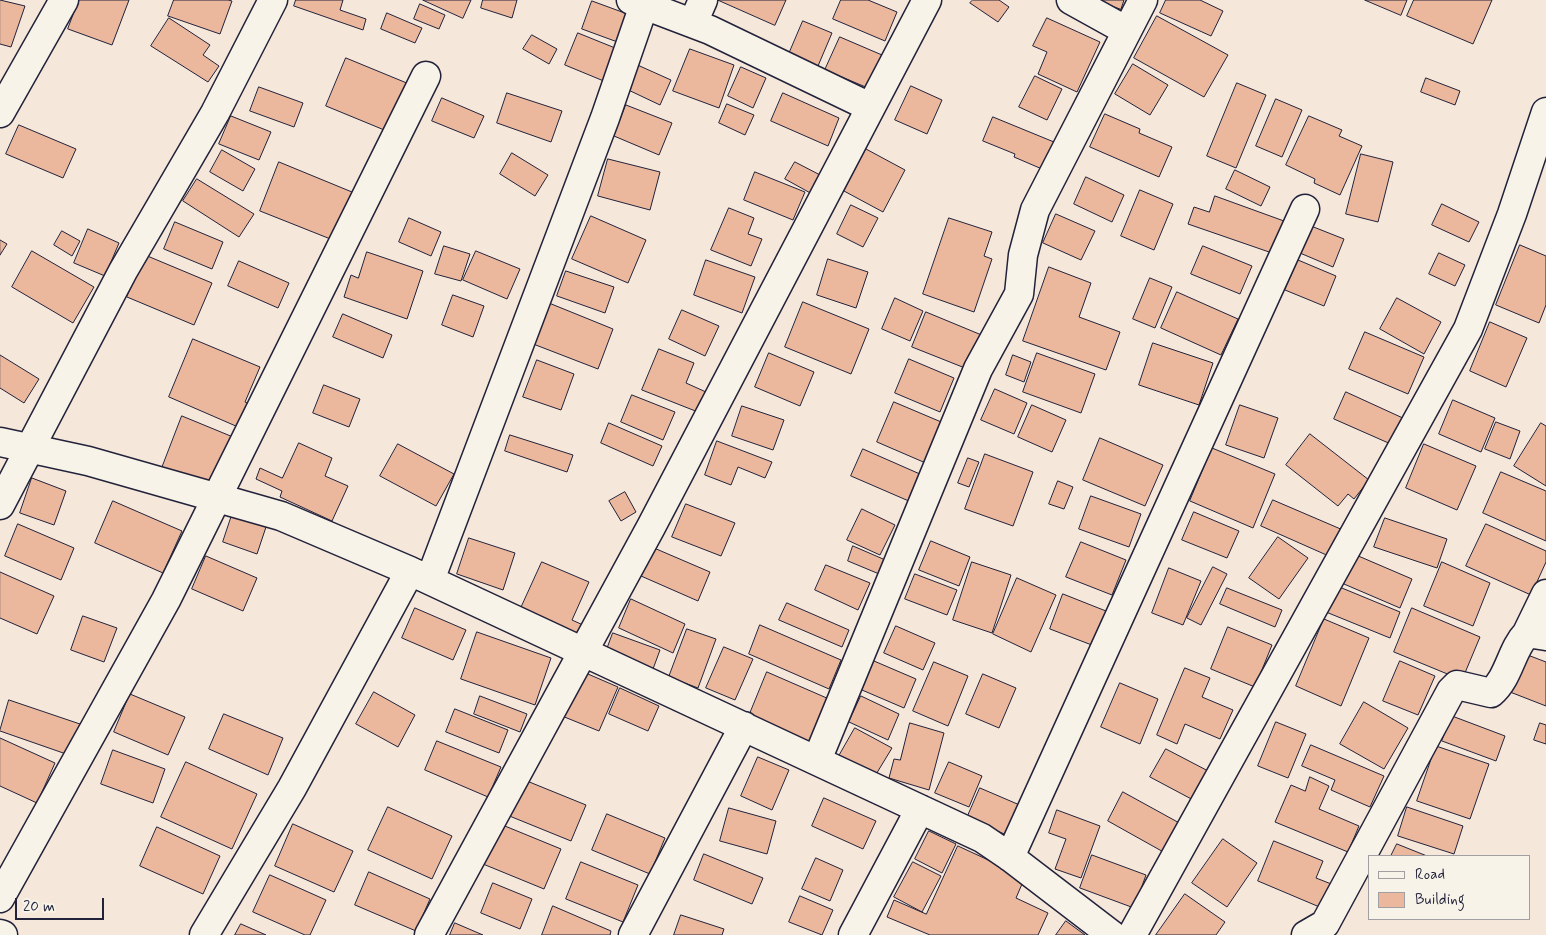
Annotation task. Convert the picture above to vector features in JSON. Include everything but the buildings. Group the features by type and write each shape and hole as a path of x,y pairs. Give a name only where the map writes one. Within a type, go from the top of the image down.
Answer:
{"street":[{"path":"0,114 64,0"},
{"path":"0,505 123,271 215,113 273,0"},
{"path":"430,935 656,518 870,107 928,0"},
{"path":"1071,0 1127,31"},
{"path":"817,760 978,369 1019,294 1023,255 1035,210 1143,0"},
{"path":"204,935 420,575 605,118 638,3 698,12 870,107"},
{"path":"0,898 166,600 426,76"},
{"path":"1132,935 1468,329 1512,214 1546,112"},
{"path":"1010,857 1305,209"},
{"path":"0,442 32,447 88,461 281,516 420,575 982,838 1010,857 1112,935"},
{"path":"1306,935 1325,924 1450,691 1457,685 1466,685 1491,693 1498,687 1519,642 1537,635 1546,594"},
{"path":"633,935 744,726"},
{"path":"853,935 920,809"}]}
